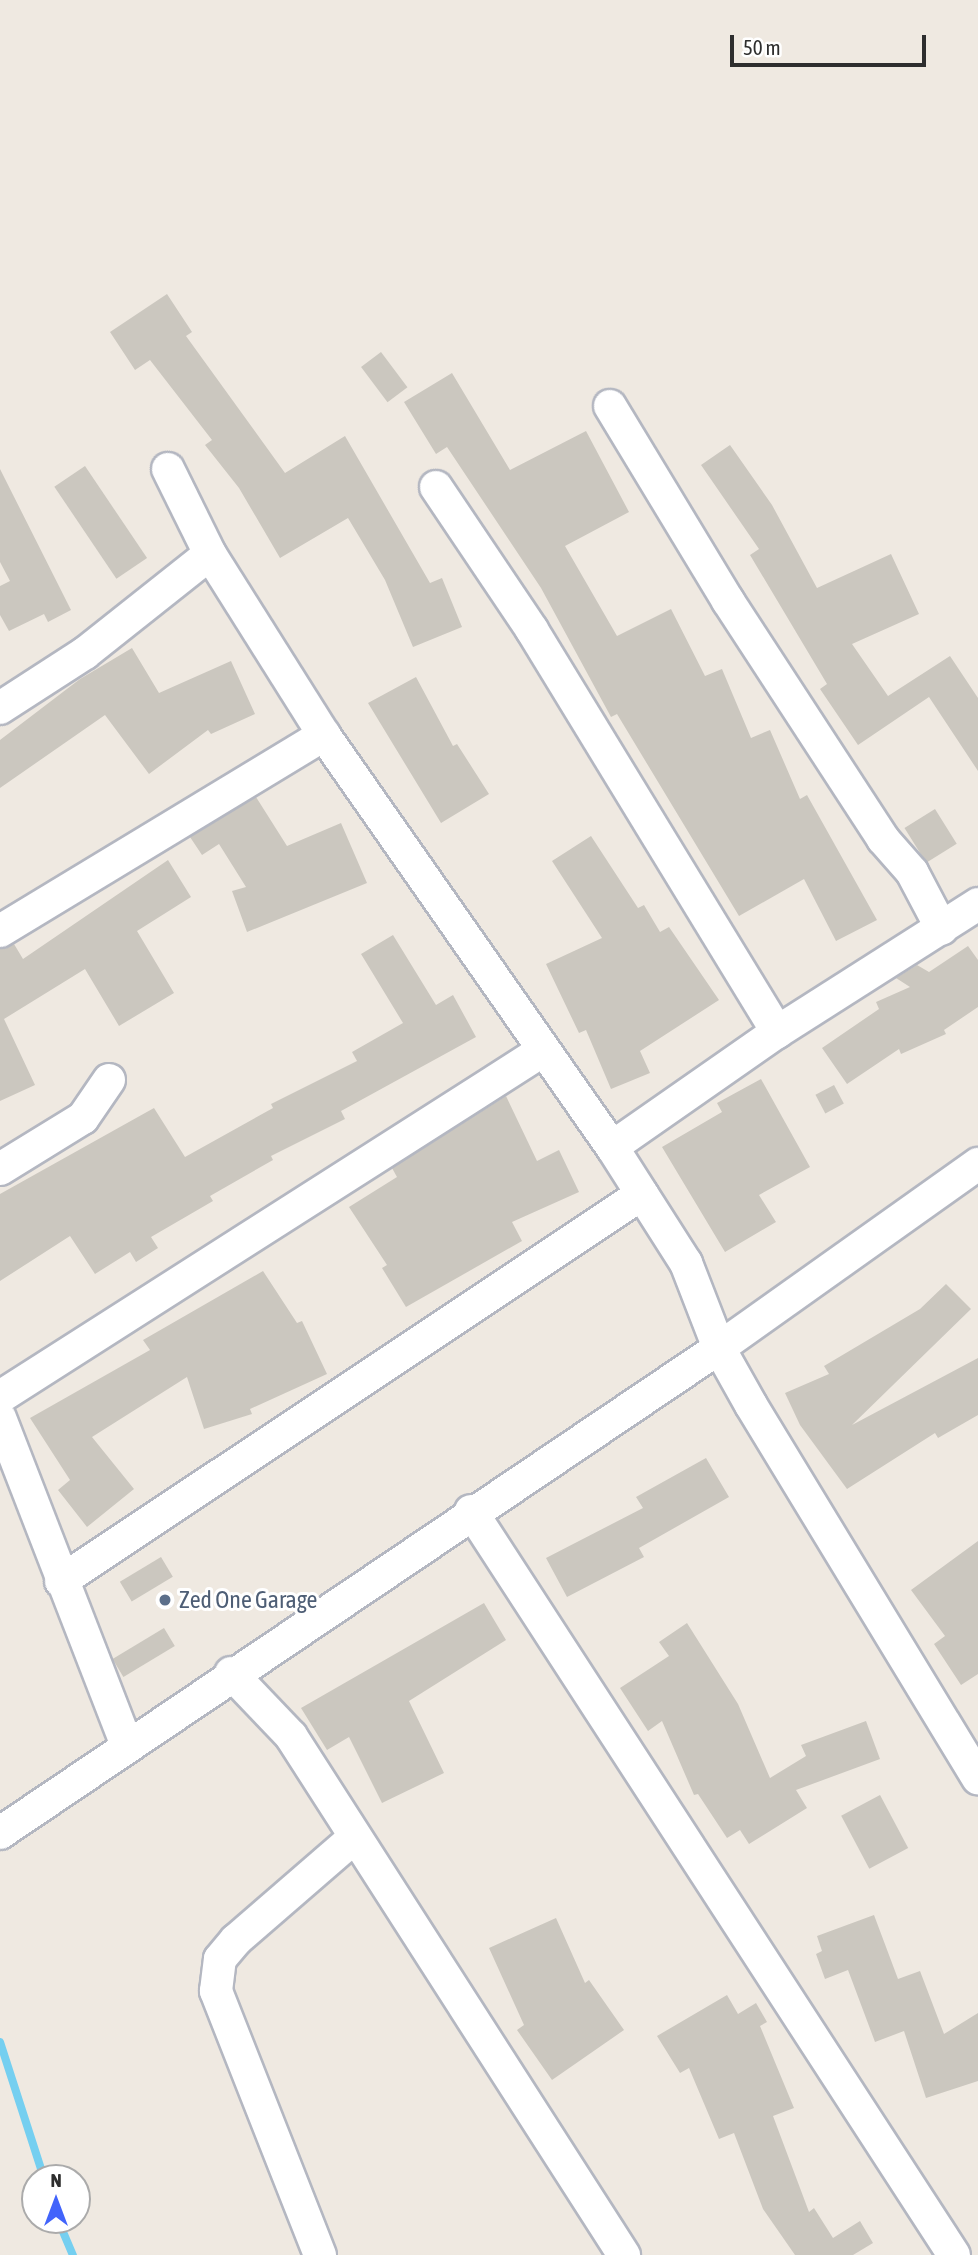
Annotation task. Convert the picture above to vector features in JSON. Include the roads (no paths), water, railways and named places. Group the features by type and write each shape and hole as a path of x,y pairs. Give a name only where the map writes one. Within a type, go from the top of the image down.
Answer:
{"street":[{"path":"611,406 728,601 883,839 912,872 942,929"},
{"path":"168,470 210,554 324,735 542,1051 612,1147 686,1263 719,1348 973,1761"},
{"path":"436,487 532,630 776,1032"},
{"path":"0,708 85,653 210,554"},
{"path":"0,931 324,735"},
{"path":"612,1147 776,1032 978,904"},
{"path":"0,1396 542,1051"},
{"path":"0,1169 83,1118 108,1080"},
{"path":"0,1833 471,1511 719,1348 978,1164"},
{"path":"61,1581 642,1194"},
{"path":"0,1418 61,1581 127,1745"},
{"path":"471,1511 954,2255"},
{"path":"231,1673 291,1736 624,2255"},
{"path":"320,2255 216,1991 220,1959 236,1940 355,1837"}],"waterway":[{"path":"0,2042 39,2164"},
{"path":"64,2234 73,2255"}],"place":[{"name":"Zed One Garage","path":"165,1600"}]}
